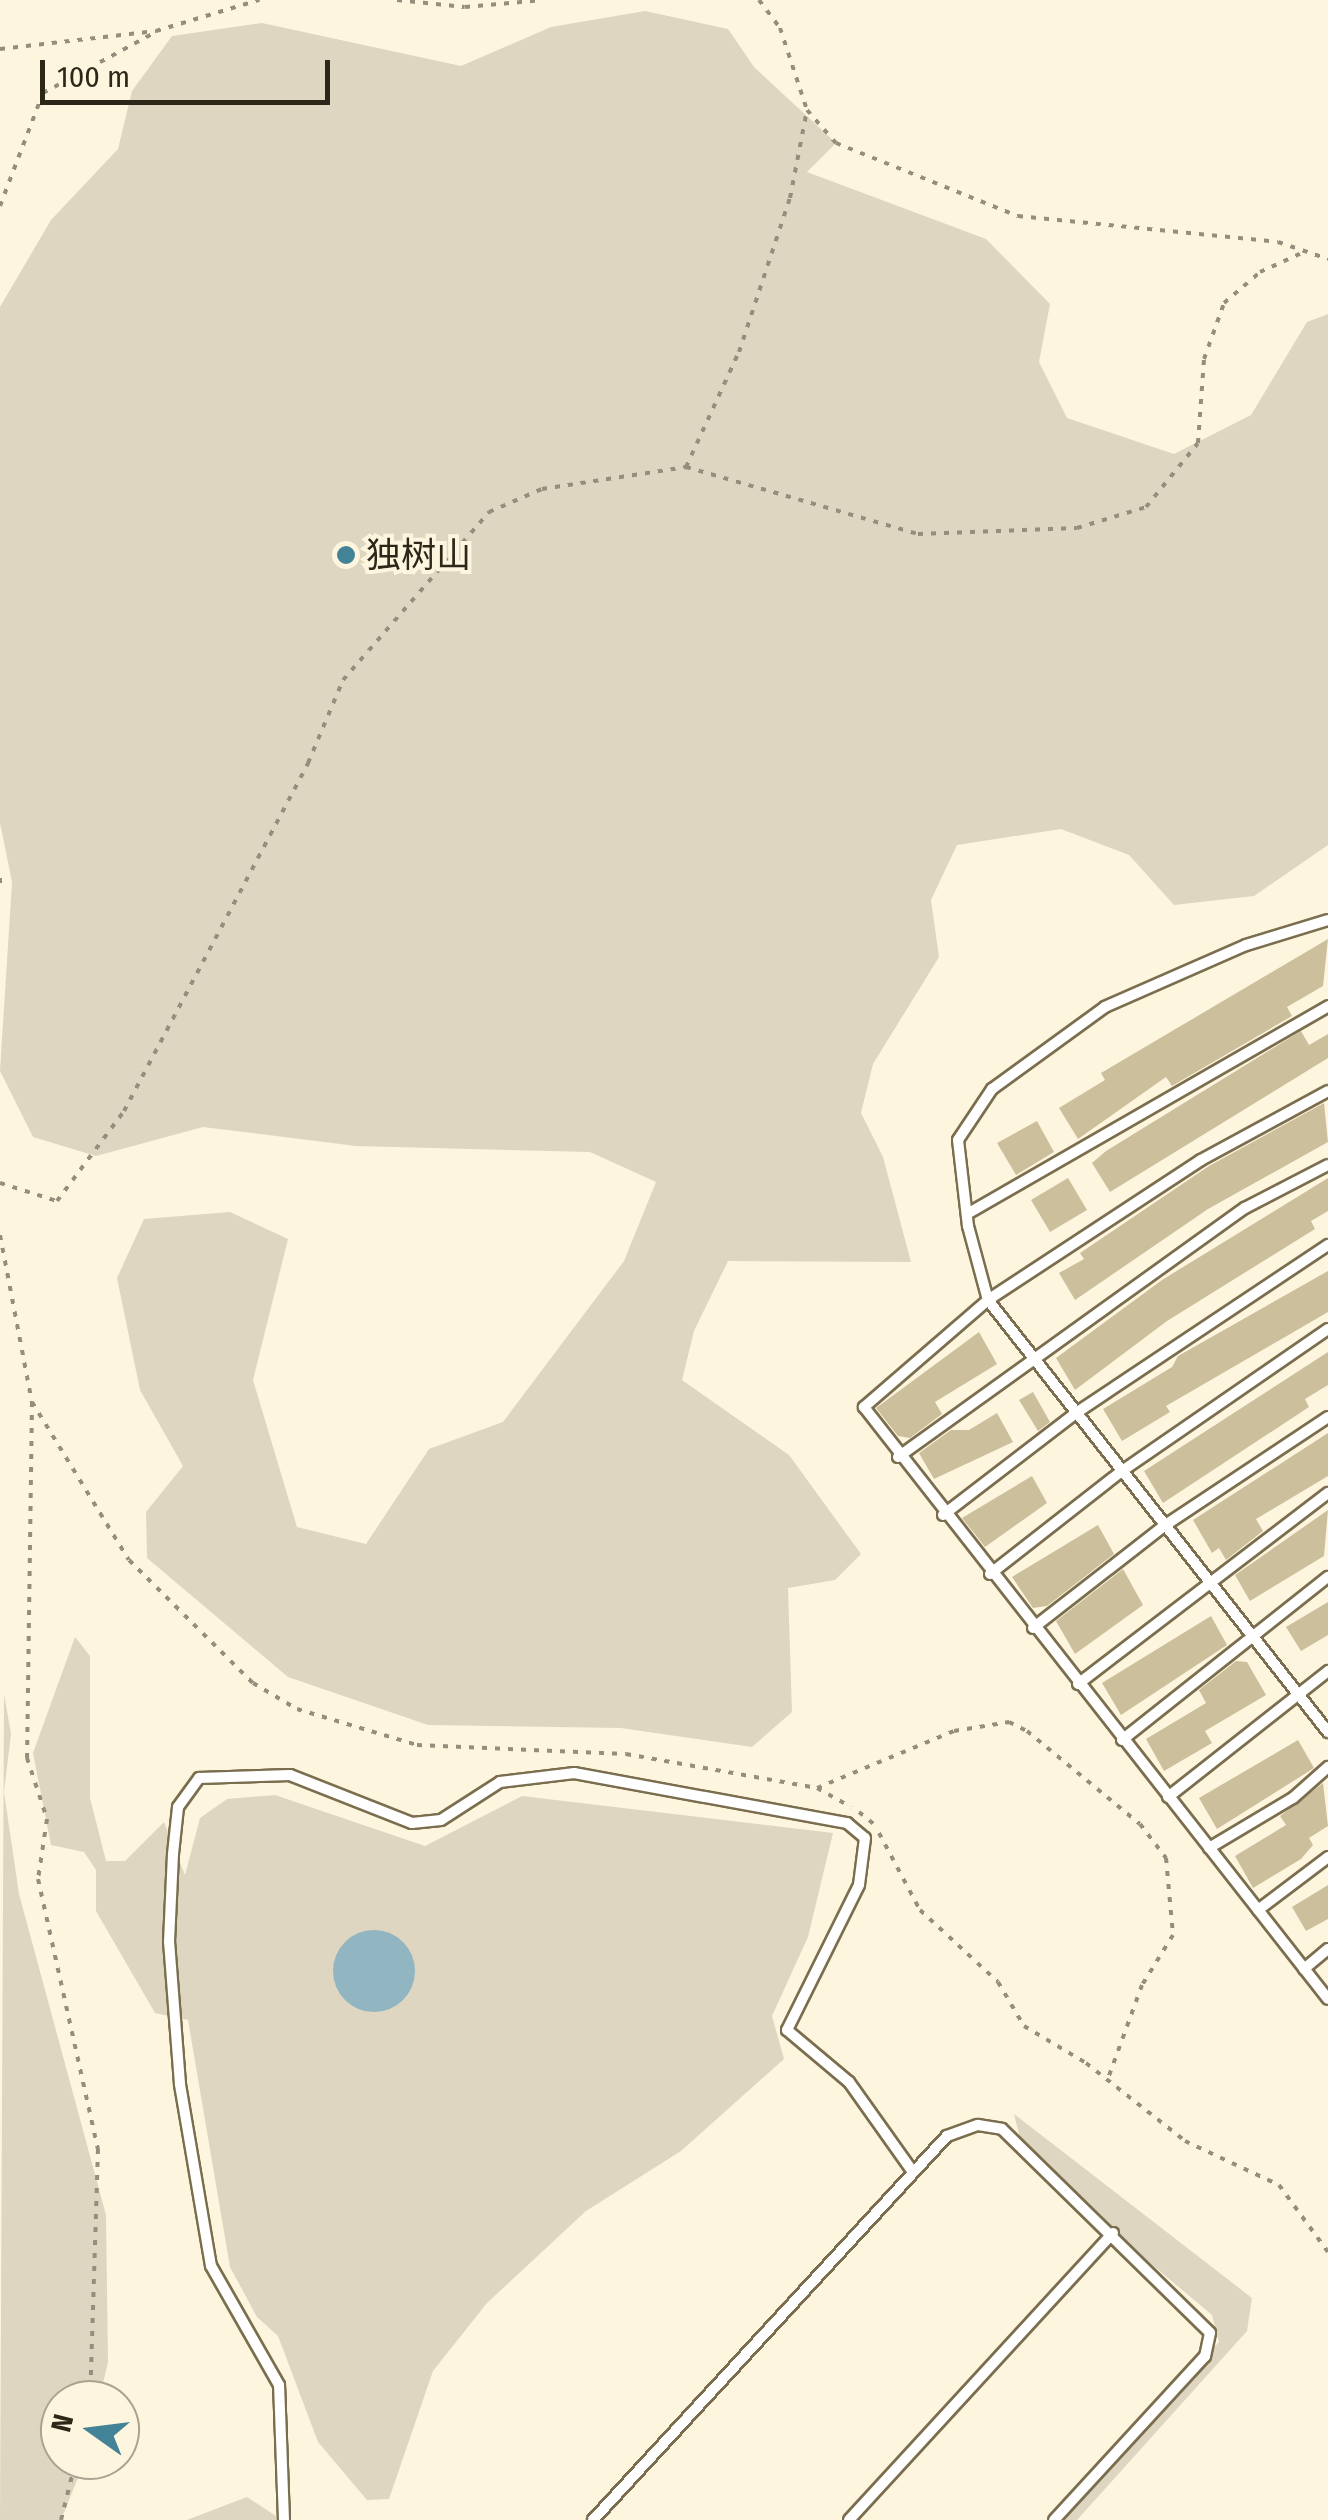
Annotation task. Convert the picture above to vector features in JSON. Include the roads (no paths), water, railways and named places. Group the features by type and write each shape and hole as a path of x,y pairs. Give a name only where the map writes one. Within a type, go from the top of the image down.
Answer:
{"lane":[{"path":"1328,920 1246,945 1104,1007 992,1089 958,1140 966,1214 988,1300 1328,1732"},
{"path":"966,1214 1328,1006"},
{"path":"1328,1090 1202,1160 988,1300 864,1406 898,1457 1328,1999"},
{"path":"898,1457 1245,1208 1328,1165"},
{"path":"944,1515 1076,1413 1328,1245"},
{"path":"990,1574 1122,1471 1328,1329"},
{"path":"1033,1628 1164,1526 1328,1417"},
{"path":"1078,1684 1206,1579 1328,1493"},
{"path":"1122,1740 1328,1577"},
{"path":"1168,1796 1328,1670"},
{"path":"1209,1848 1293,1798 1328,1767"},
{"path":"284,2520 279,2384 211,2266 180,2084 169,1942 173,1854 178,1807 199,1778 290,1775 412,1824 441,1820 500,1782 574,1773 847,1824 865,1838 859,1885 792,2007 787,2030 849,2082 914,2172"},
{"path":"1258,1910 1328,1857"},
{"path":"1304,1969 1328,1949"},
{"path":"593,2520 956,2128 1002,2129 1207,2322 1209,2345 1054,2520"},
{"path":"849,2520 1113,2233"}],"water":[{"path":"374,1930 390,1933 403,1942 412,1955 412,1987 403,2000 390,2009 374,2012 358,2009 345,2000 336,1987 333,1971 336,1955 345,1942 358,1933"}],"place":[{"name":"独树山","path":"346,555"}]}
